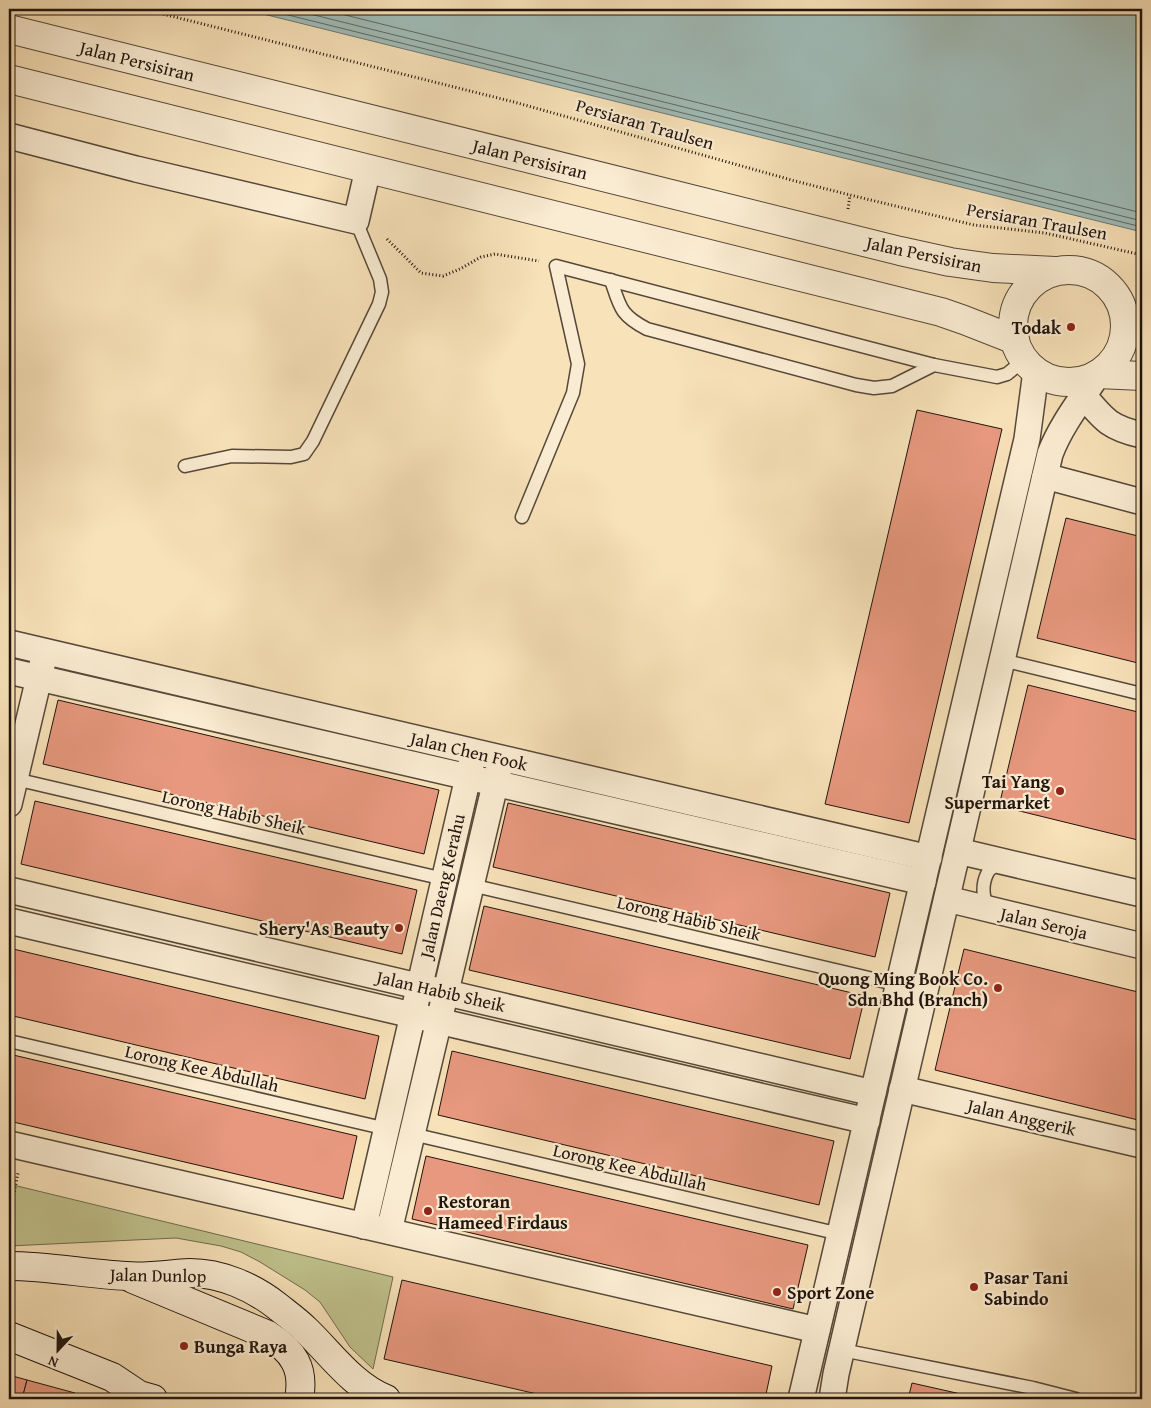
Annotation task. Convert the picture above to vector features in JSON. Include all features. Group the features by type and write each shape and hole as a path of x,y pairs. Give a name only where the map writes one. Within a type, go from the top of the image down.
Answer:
{"street":[{"name":"Jalan Persisiran","path":"9,29 900,251 950,262 985,267 1055,271"},
{"path":"9,79 942,312 964,320 1025,357 1051,379 1067,382 1083,380 1091,385 1104,419 1124,431 1142,435"},
{"path":"9,136 136,169 356,221 368,169"},
{"path":"801,1399 1027,439 1025,357 1013,323 1016,305 1026,290 1039,278 1055,271 1071,269 1087,272 1102,280 1113,291 1123,308 1126,326 1122,345 1113,362 1091,385 1055,440 1045,476 832,1399"},
{"path":"1113,291 1142,300"},
{"path":"1091,385 1142,376"},
{"path":"1045,476 1142,502"},
{"path":"10,677 14,644"},
{"name":"Jalan Chen Fook","path":"14,644 929,858"},
{"path":"9,804 45,652"},
{"name":"Jalan Chen Fook","path":"10,677 39,678 923,882"},
{"name":"Jalan Daeng Kerahu","path":"364,1226 474,752"},
{"name":"Jalan Daeng Kerahu","path":"389,1231 501,758"},
{"path":"958,852 1142,894"},
{"name":"Jalan Habib Sheik","path":"9,890 873,1093"},
{"name":"Jalan Seroja","path":"946,899 1142,946"},
{"name":"Jalan Habib Sheik","path":"9,921 867,1121"},
{"name":"Jalan Anggerik","path":"902,1089 1142,1145"},
{"path":"16,1146 818,1330"},
{"name":"Jalan Dunlop","path":"9,1266 29,1266 127,1276 192,1273 215,1276 236,1282 257,1292 283,1310 361,1384 386,1399"},
{"path":"127,1276 268,1335 281,1343 293,1357 299,1370 299,1399"},
{"path":"9,1336 112,1377 143,1398"},
{"path":"809,1367 839,1362"}],"lane":[{"path":"185,466 232,456 291,457 304,454 379,304 382,292 380,279 356,221"},
{"path":"522,517 573,393 578,364 556,266 934,365 997,377 1007,374 1025,357"},
{"path":"611,280 620,308 630,320 647,329 856,385 874,388 892,386 934,365"},
{"path":"1002,660 1142,694"},
{"name":"Lorong Habib Sheik","path":"15,779 444,879"},
{"path":"995,911 988,906 983,895 989,871 1002,862"},
{"name":"Lorong Habib Sheik","path":"471,885 899,985"},
{"name":"Lorong Kee Abdullah","path":"9,1041 387,1129"},
{"name":"Lorong Kee Abdullah","path":"412,1134 840,1234"},
{"path":"839,1362 1033,1388 1076,1399"}],"path":[{"name":"Persiaran Traulsen","path":"143,9 514,102 850,195 974,225 1045,233 1142,255"},
{"path":"356,221 373,228 392,243 406,260 421,273 443,276 481,257 495,254 531,258 556,266"},
{"path":"9,1220 16,1146"}],"green space":[{"path":"9,1184 393,1277 373,1369 350,1347 320,1302 305,1290 241,1252 221,1246 176,1238 9,1246"}],"water":[{"path":"243,9 1142,9 1142,232"}],"building":[{"path":"917,410 1002,429 909,823 825,804"},
{"path":"1066,518 1142,537 1142,664 1037,638"},
{"path":"1028,685 1142,713 1142,841 999,806"},
{"path":"58,700 439,790 424,854 43,764"},
{"path":"35,801 417,890 402,954 21,864"},
{"path":"508,803 890,893 875,957 493,867"},
{"path":"484,906 865,996 850,1059 469,970"},
{"path":"9,948 379,1036 365,1099 9,1015"},
{"path":"964,949 1142,993 1142,1121 935,1070"},
{"path":"452,1051 834,1141 819,1205 438,1115"},
{"path":"9,1054 357,1136 343,1199 9,1121"},
{"path":"426,1156 808,1245 793,1309 412,1219"},
{"path":"402,1280 772,1366 765,1399 559,1399 384,1359"},
{"path":"9,1375 27,1380 22,1399 9,1399"},
{"path":"27,1380 75,1393 79,1399 22,1399"},
{"path":"912,1383 983,1399 908,1399"}],"place":[{"name":"Todak","path":"1071,327"},
{"name":"Tai Yang Supermarket","path":"1060,791"},
{"name":"Shery'As Beauty","path":"399,928"},
{"name":"Quong Ming Book Co. Sdn Bhd (Branch)","path":"998,988"},
{"name":"Restoran Hameed Firdaus","path":"428,1211"},
{"name":"Pasar Tani Sabindo","path":"974,1287"},
{"name":"Sport Zone","path":"777,1292"},
{"name":"Bunga Raya","path":"184,1346"}]}
